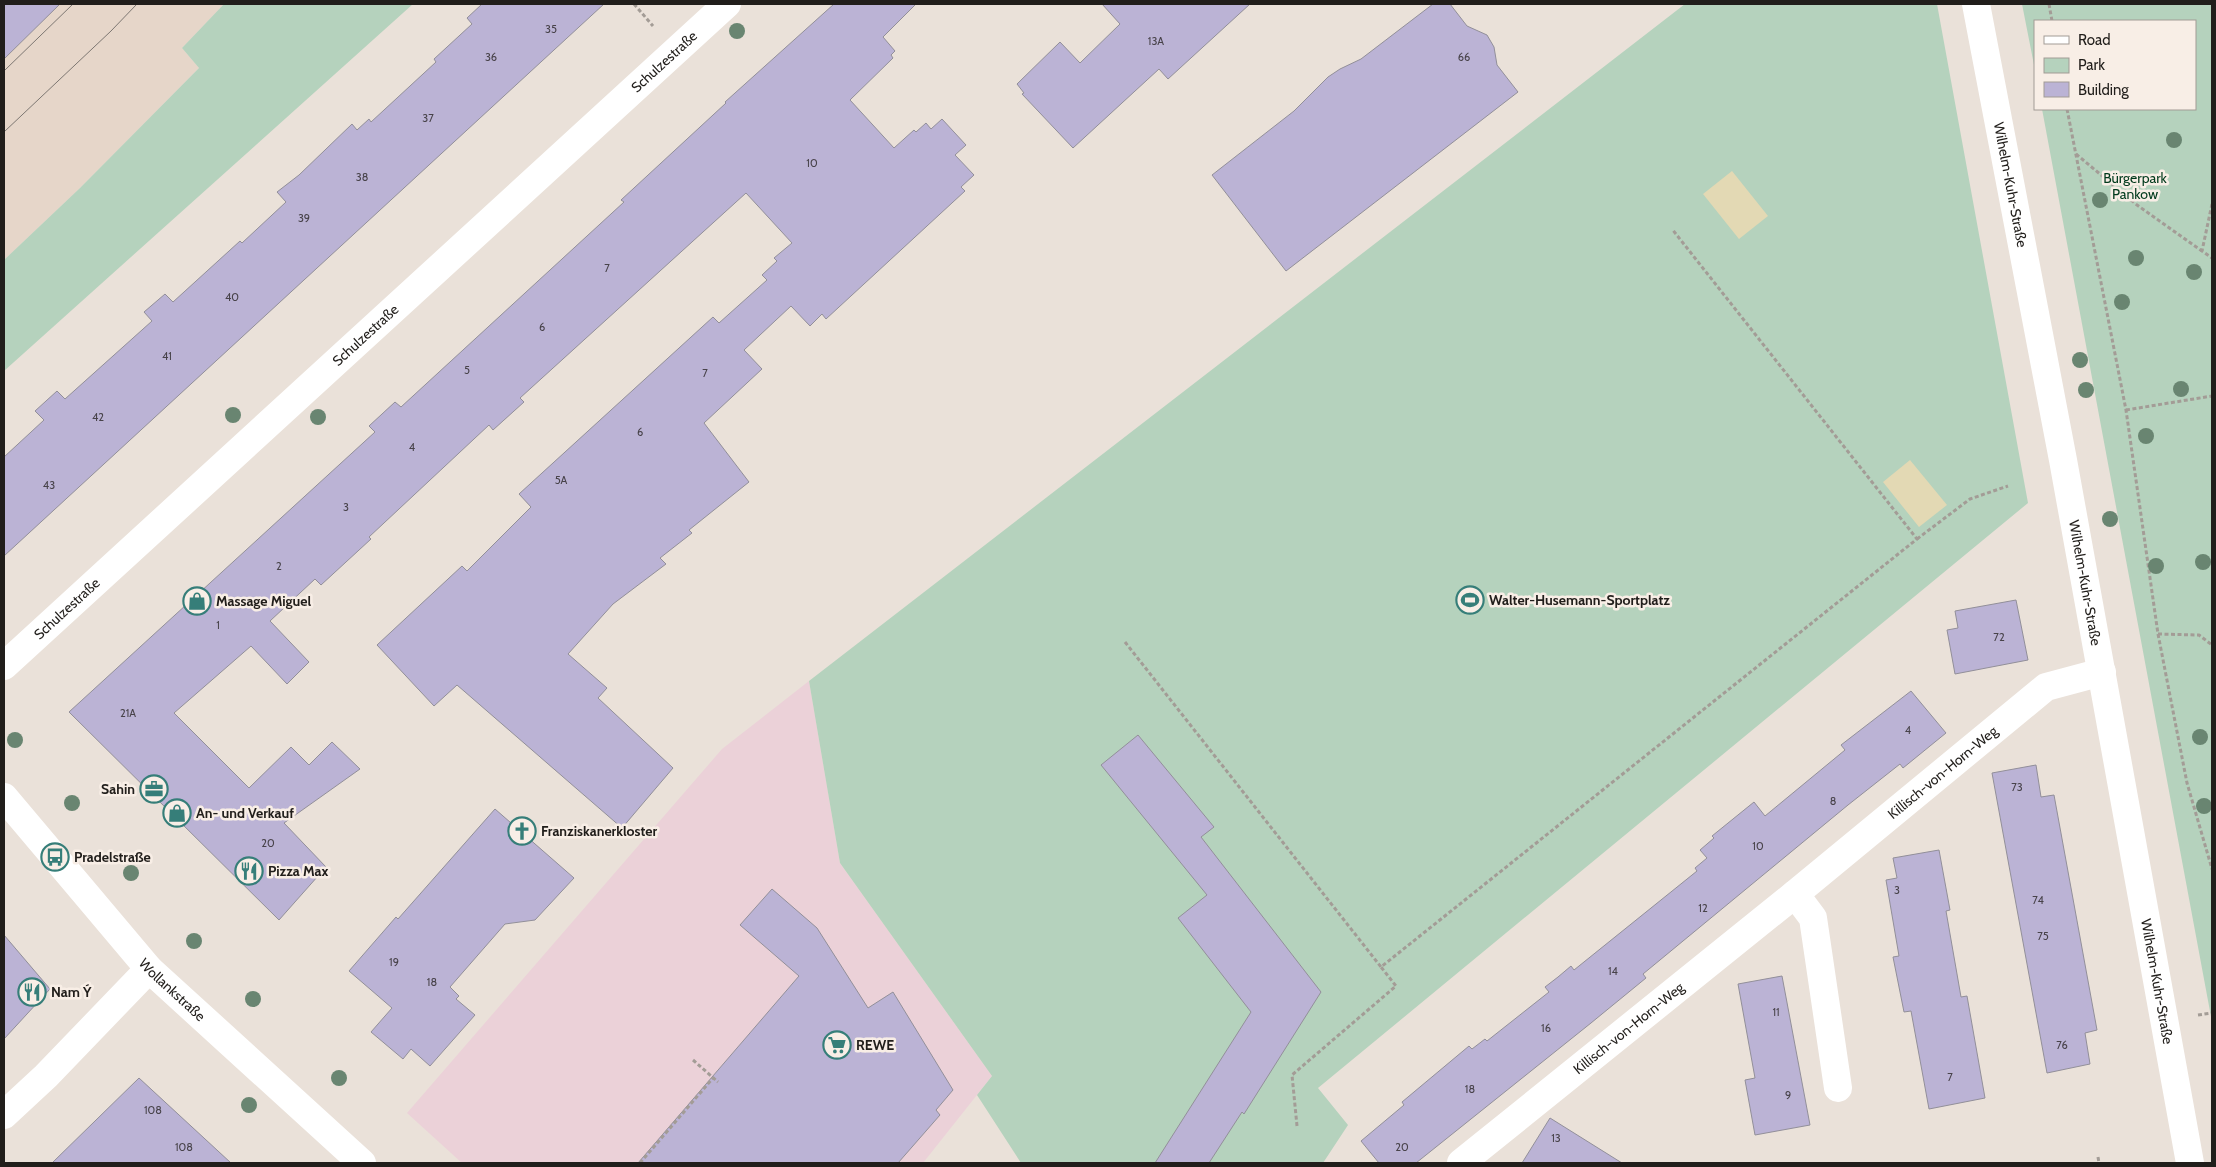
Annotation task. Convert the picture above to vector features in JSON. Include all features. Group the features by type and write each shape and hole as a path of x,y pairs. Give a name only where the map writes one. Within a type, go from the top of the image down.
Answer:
{"street":[{"name":"Schulzestraße","path":"4,666 727,4"},
{"name":"Wilhelm-Kuhr-Straße","path":"1976,4 2102,672 2190,1163"},
{"name":"Killisch-von-Horn-Weg","path":"1461,1163 1795,894 2046,687 2102,672"},
{"name":"Wollankstraße","path":"4,797 149,969 362,1163"},
{"path":"1795,894 1813,918 1838,1088"},
{"path":"4,1115 46,1076 149,969"}],"path":[{"path":"2049,4 2052,20"},
{"path":"2067,110 2126,410 2158,634 2187,783 2212,869"},
{"path":"2075,153 2137,205 2212,258"},
{"path":"2202,251 2212,204"},
{"path":"1672,230 1917,539"},
{"path":"2126,410 2212,396"},
{"path":"1381,967 1917,539 1970,499 2008,486"},
{"path":"2158,634 2199,635 2212,646"},
{"path":"1124,642 1396,986 1292,1075 1297,1126"},
{"path":"693,1060 718,1082"},
{"path":"640,1163 713,1078"},
{"path":"2098,1157 2099,1163"}],"shaded area":[{"path":"4,4 224,4 182,48 199,68 80,188 4,260"},
{"path":"809,681 840,863 992,1076 923,1163 462,1163 407,1113 722,749"}],"green space":[{"path":"224,4 413,4 4,371 4,260 80,188 199,68 182,48"},
{"name":"Walter-Husemann-Sportplatz","path":"1685,4 1937,4 2028,503 1318,1088 1348,1125 1323,1163 1021,1163 977,1095 992,1076 840,863 809,681"},
{"name":"Bürgerpark Pankow","path":"2022,4 2212,4 2212,1022 2042,110 2196,110 2196,20 2034,20 2034,65"}],"sand":[{"path":"1732,171 1768,216 1739,239 1703,194"},
{"path":"1910,460 1947,505 1919,527 1883,482"}],"building":[{"path":"4,4 60,4 4,59"},
{"path":"482,4 604,4 4,556 4,457 44,420 35,411 57,391 65,399 152,321 144,312 165,294 173,302 240,241 242,243 286,202 277,192 299,175 352,124 357,130 369,119 371,122 436,62 434,59 472,24 467,18"},
{"path":"834,4 916,4 883,37 895,51 891,55 893,58 850,100 894,148 914,130 916,132 926,123 931,129 942,119 966,145 955,155 974,175 961,187 965,191 826,319 822,314 810,326 791,306 744,350 762,369 704,423 749,482 689,530 692,533 660,558 666,564 613,604 568,654 607,688 598,698 673,768 622,828 457,685 434,706 377,645 462,566 467,571 531,507 519,494 713,317 719,323 767,280 762,275 777,261 774,258 792,243 746,193 520,398 524,402 493,430 489,425 369,537 371,539 321,585 315,579 270,621 309,662 287,684 251,646 174,713 249,788 291,747 309,765 332,742 360,769 284,823 326,867 279,920 69,712 375,432 369,426 395,402 401,407 624,202 621,200 725,102"},
{"path":"1102,4 1250,4 1168,79 1159,69 1073,148 1022,94 1024,93 1017,84 1060,42 1080,63 1120,24"},
{"path":"1433,4 1450,4 1467,26 1487,35 1494,47 1497,65 1518,92 1286,271 1212,175 1294,111 1328,77 1361,59"},
{"path":"2016,600 2028,660 1955,674 1947,630 1958,628 1955,611"},
{"path":"1911,691 1946,733 1903,768 1900,764 1848,805 1643,974 1646,978 1416,1163 1379,1163 1361,1141 1404,1105 1402,1102 1469,1046 1472,1049 1485,1039 1487,1041 1549,992 1545,987 1571,966 1574,970 1697,871 1695,868 1707,858 1700,850 1714,838 1712,836 1754,802 1765,816 1845,750 1841,745"},
{"path":"1138,735 1214,827 1201,837 1321,992 1244,1114 1242,1112 1209,1163 1155,1163 1251,1012 1178,918 1207,895 1101,765"},
{"path":"2036,765 2041,797 2054,795 2097,1030 2085,1033 2090,1064 2047,1073 1992,773"},
{"path":"495,809 574,878 535,920 505,924 450,987 459,996 456,999 475,1015 430,1066 411,1049 403,1059 371,1032 392,1008 349,971 396,917 398,919"},
{"path":"1939,850 1950,910 1946,911 1961,997 1967,996 1985,1098 1929,1109 1911,1011 1904,1012 1893,957 1899,956 1886,880 1897,878 1893,858"},
{"name":"REWE","path":"772,889 817,928 868,1008 893,992 953,1090 936,1110 940,1115 898,1163 638,1163 799,976 740,925"},
{"path":"4,935 50,989 4,1039"},
{"path":"1782,976 1810,1125 1755,1135 1745,1080 1755,1078 1738,984"},
{"path":"139,1078 231,1163 52,1163"},
{"path":"1550,1118 1622,1163 1522,1163"}],"tram line":[{"path":"4,71 73,4"},
{"path":"4,132 137,4"}],"place":[{"name":"Walter-Husemann-Sportplatz","path":"1470,600"},
{"name":"Massage Miguel","path":"197,601"},
{"name":"Sahin","path":"154,789"},
{"name":"An- und Verkauf","path":"177,813"},
{"name":"Franziskanerkloster","path":"522,831"},
{"name":"Pradelstraße","path":"55,857"},
{"name":"Pizza Max","path":"249,871"},
{"name":"Nam Ý","path":"32,992"},
{"name":"REWE","path":"837,1045"}]}
